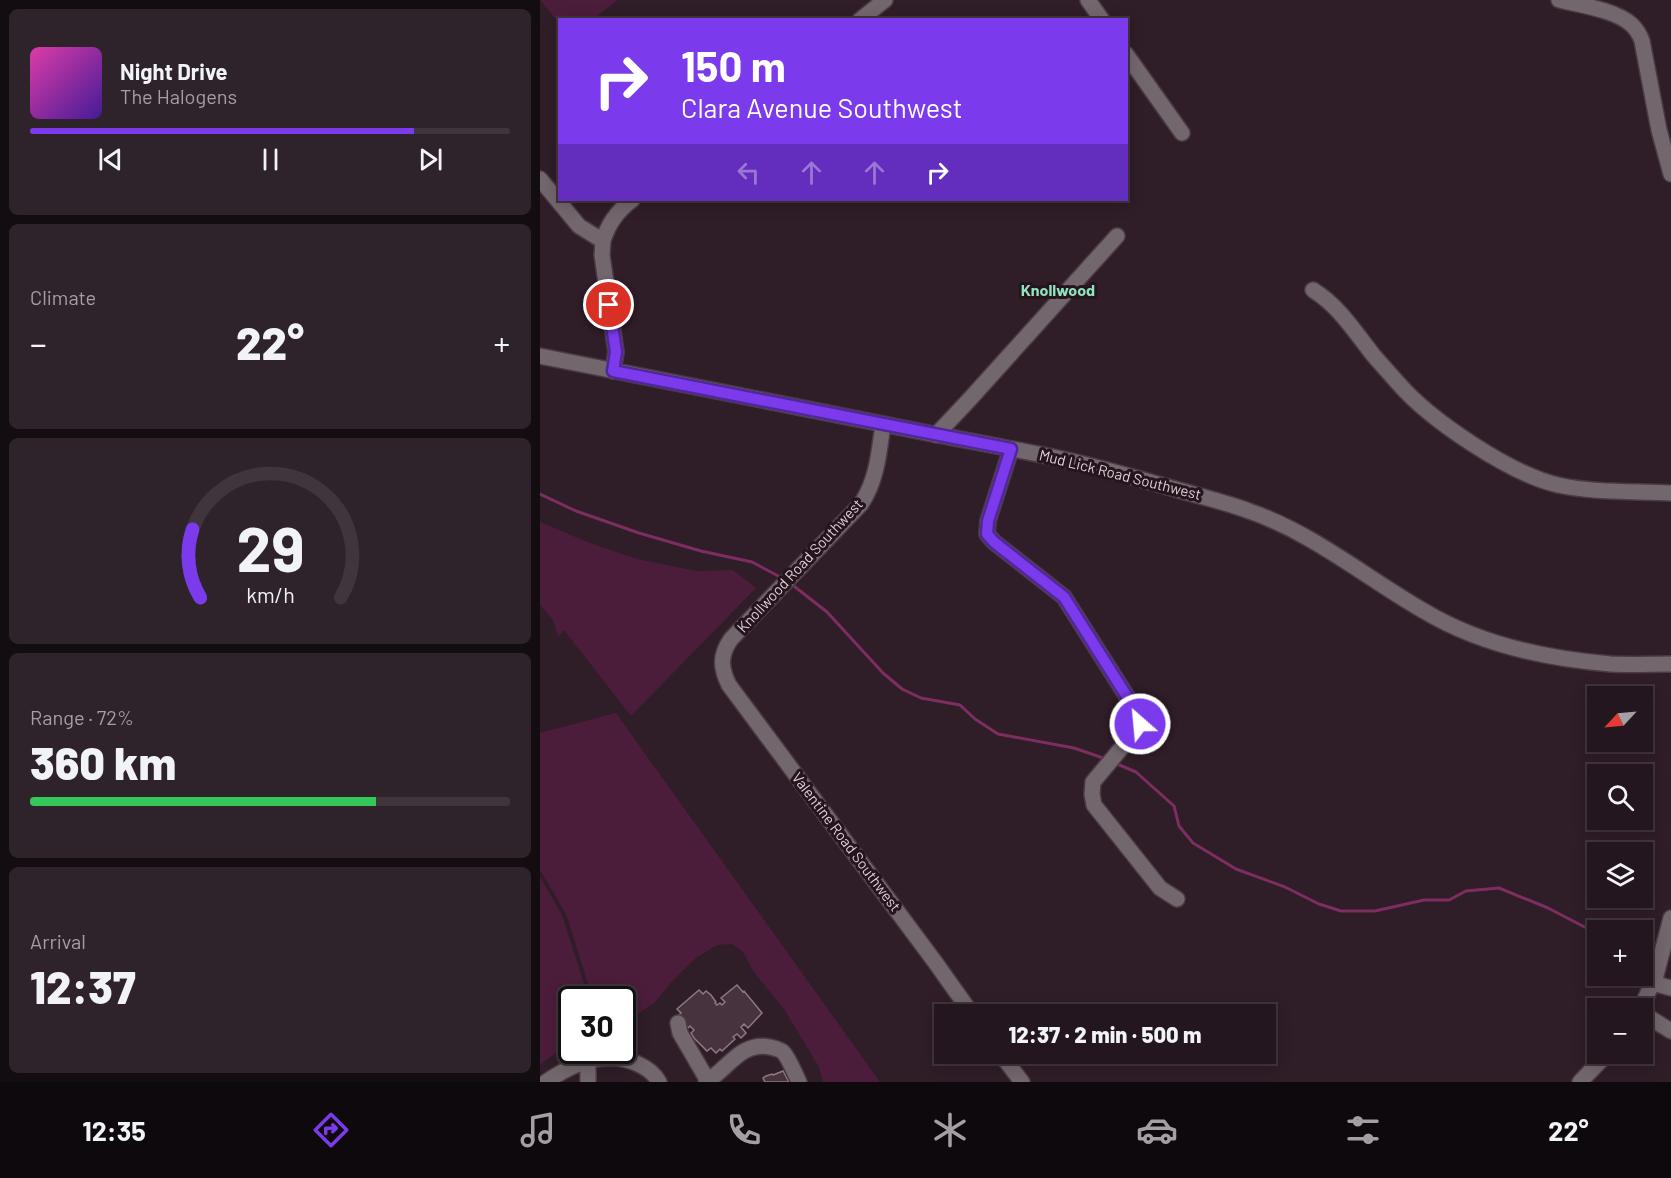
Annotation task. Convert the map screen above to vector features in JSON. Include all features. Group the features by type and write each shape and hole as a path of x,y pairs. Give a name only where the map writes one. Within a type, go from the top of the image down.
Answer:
{"street":[{"path":"862,18 885,0"},
{"path":"1088,0 1101,18"},
{"path":"1559,0 1612,14 1625,20 1638,32 1642,41 1659,130 1671,174"},
{"path":"1128,57 1182,133"},
{"path":"540,179 558,201"},
{"path":"558,201 579,226 603,241"},
{"path":"613,371 616,352 602,255 603,241 607,227 631,201"},
{"path":"936,435 1117,236"},
{"path":"1313,290 1326,298 1345,318 1376,358 1406,392 1427,411 1519,471 1547,482 1576,488 1671,493"},
{"name":"Mud Lick Road Southwest","path":"540,356 1011,449 1115,472 1209,498 1273,520 1308,537 1426,612 1477,636 1548,655 1581,660 1613,664 1671,664"},
{"name":"Knollwood Road Southwest","path":"723,669 722,657 731,639 861,504 876,472 883,424"},
{"path":"1011,449 988,521 987,534 1064,597 1138,714 1140,724 1093,782 1094,805 1160,888 1177,899"},
{"name":"Valentine Road Southwest","path":"723,669 729,685 965,1004"},
{"path":"1645,998 1657,971 1671,918"},
{"path":"1657,971 1671,988"},
{"path":"1653,1020 1671,1031"},
{"path":"678,1023 680,1033 707,1082 753,1046 777,1048 784,1053 799,1082"},
{"path":"636,1063 651,1072 658,1082"},
{"path":"554,1079 578,1064"},
{"path":"588,1064 588,1082"},
{"path":"1008,1064 1022,1082"},
{"path":"1580,1082 1597,1064"}],"shaded area":[{"path":"540,0 618,0 594,18 558,18 558,22"},
{"path":"540,522 590,543 637,559 697,571 733,570 756,588 631,716 564,630 558,637 553,620 540,605"},
{"path":"616,713 880,1082 823,1082 819,1067 784,1009 753,971 743,952 732,944 717,945 696,958 654,1003 636,1015 636,986 589,986 566,914 540,870 540,733"},
{"path":"540,877 562,915 585,986 558,986 558,1051 540,1065"}],"building":[{"path":"737,985 762,1013 748,1028 744,1024 741,1027 746,1033 741,1038 737,1034 733,1037 735,1039 722,1051 720,1049 716,1053 711,1048 707,1051 694,1038 691,1033 694,1030 681,1021 678,1016 681,1013 677,1009 699,990 703,994 706,991 717,1005 720,1003 722,1005 725,1002 721,998"},
{"path":"783,1071 789,1082 765,1082 763,1078 766,1076"}],"waterway":[{"path":"540,494 576,511 639,533 701,551 752,562 782,578"},
{"path":"790,583 827,612 883,673 902,689 921,698 960,705 975,719 998,734 1074,748 1106,759"},
{"path":"1115,763 1136,772 1174,806 1179,826 1193,843 1236,869 1285,887 1319,904 1341,911 1375,911 1424,900 1449,900 1466,891 1499,888 1548,908 1587,928"}],"district":[{"name":"Knollwood","path":"1058,290"}],"route":[{"path":"609,305 616,352 613,371 1011,449 988,521 987,534 1064,597 1138,714 1140,724"}]}
